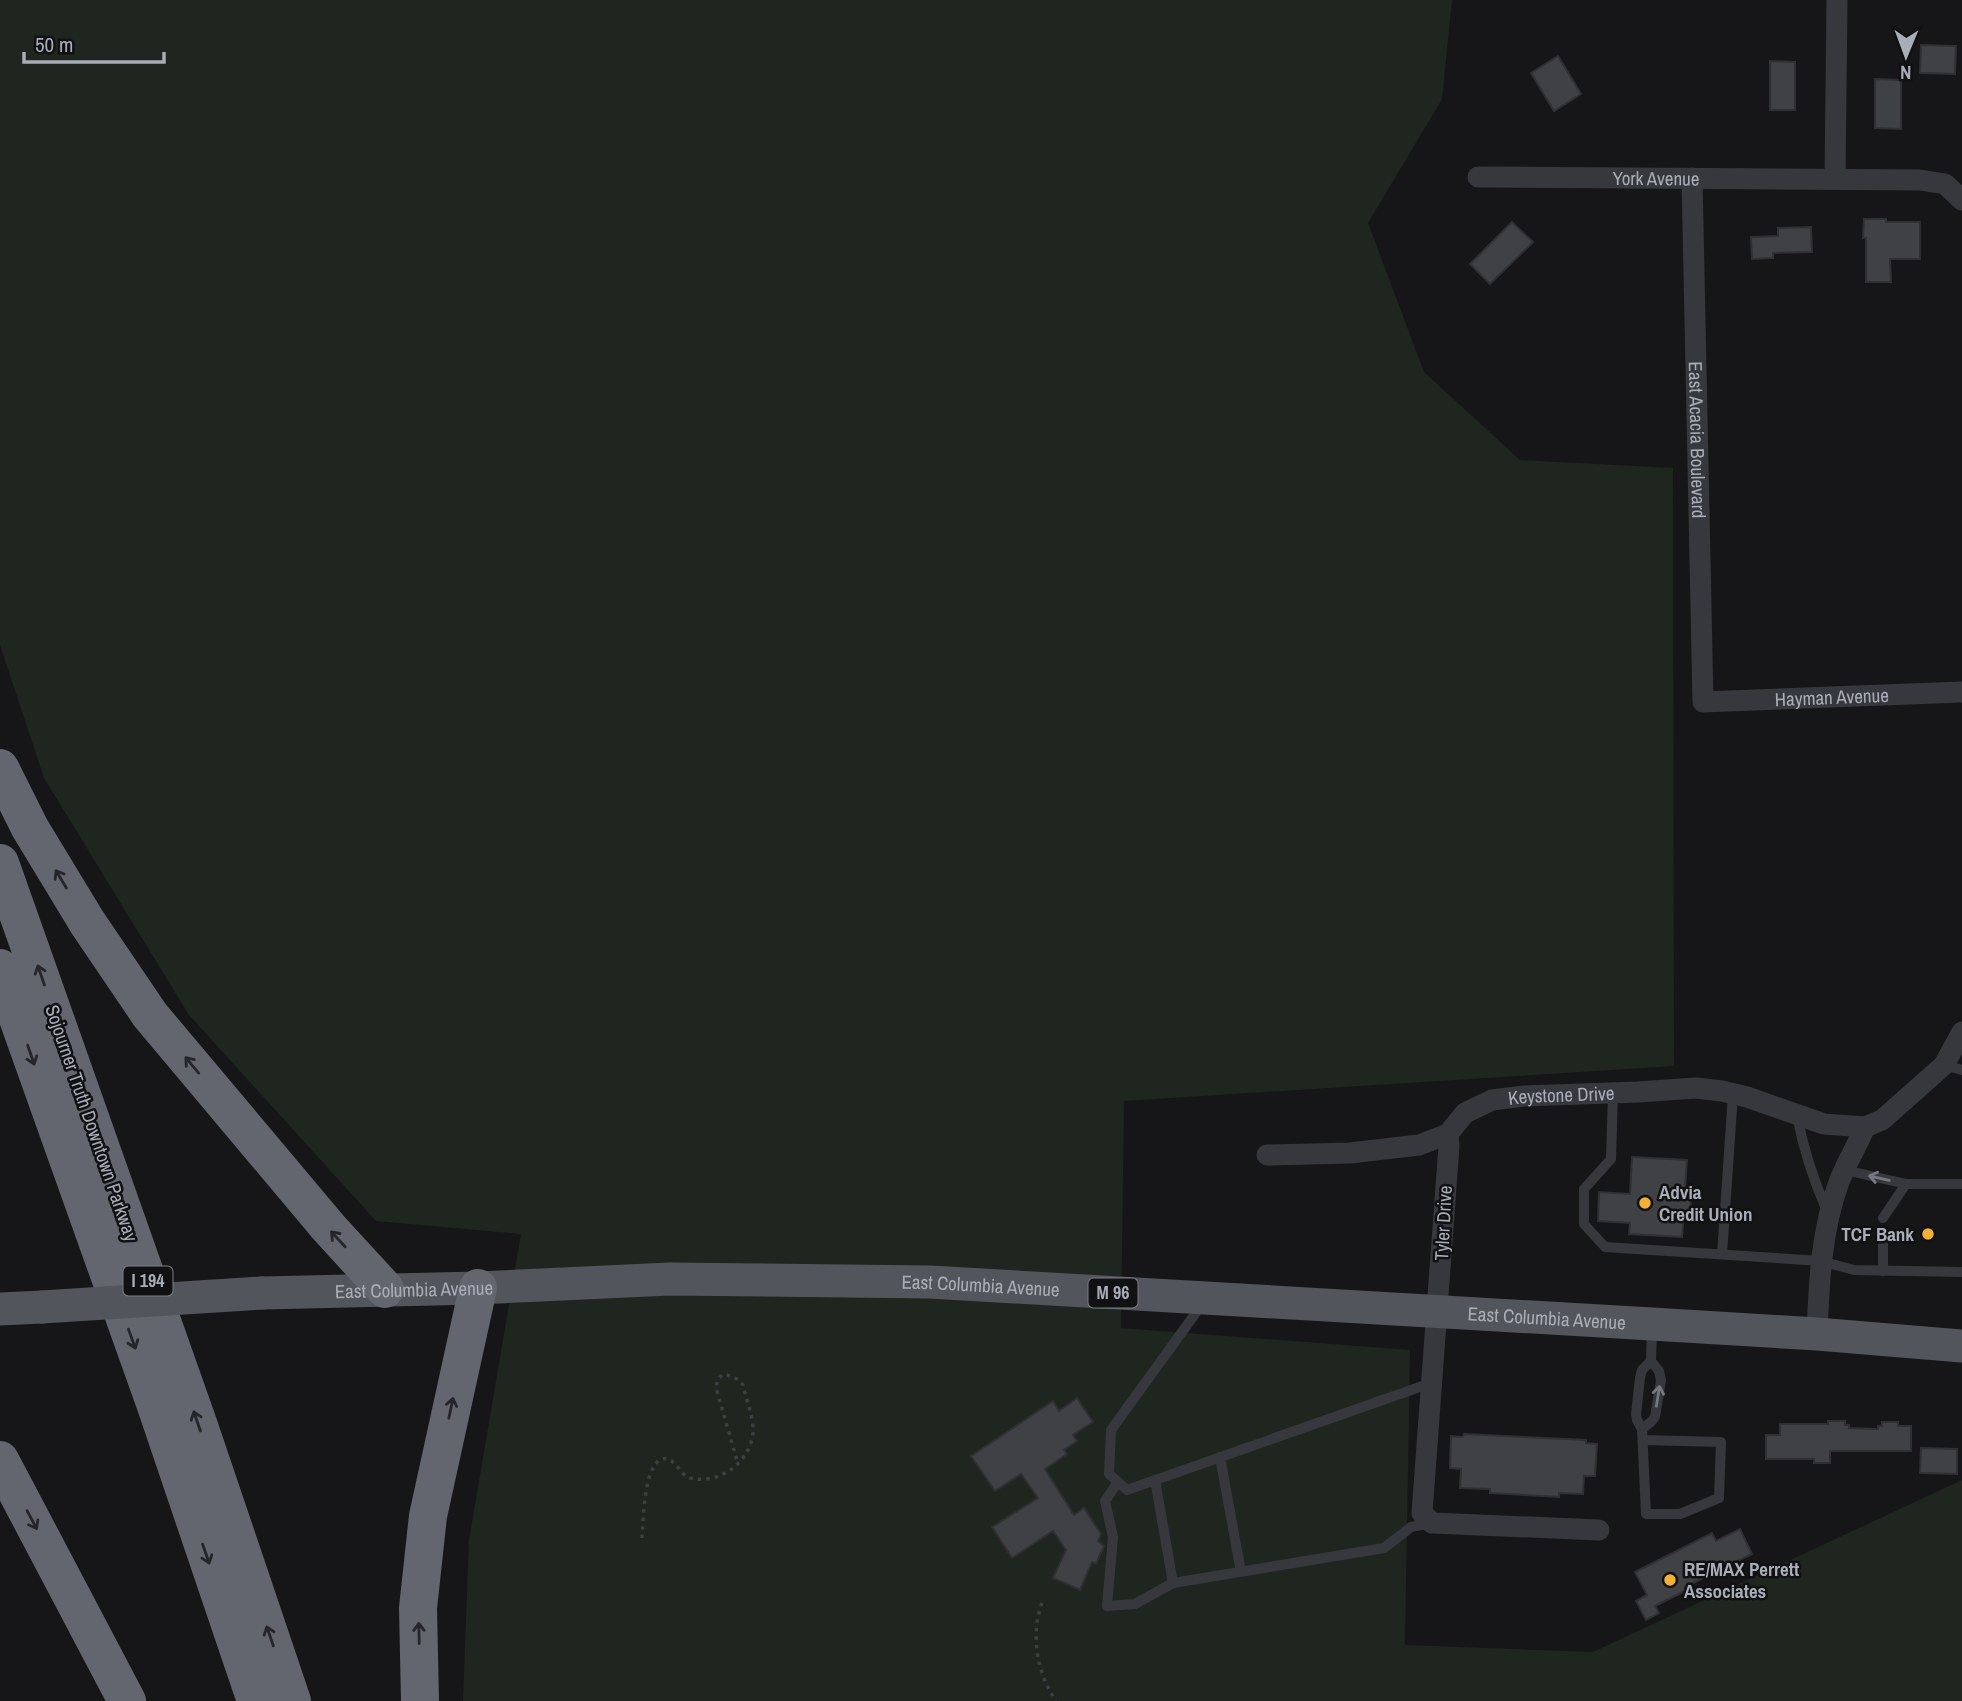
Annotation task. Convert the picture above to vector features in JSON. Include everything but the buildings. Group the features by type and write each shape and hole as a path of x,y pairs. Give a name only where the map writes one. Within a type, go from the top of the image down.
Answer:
{"highway":[{"path":"0,768 30,828 87,922 150,1015 329,1228 385,1289"},
{"name":"Sojourner Truth Downtown Parkway","path":"0,863 198,1423 292,1701"},
{"name":"Sojourner Truth Downtown Parkway","path":"0,968 156,1406 256,1701"},
{"path":"419,1701 418,1608 428,1516 478,1288"},
{"path":"0,1460 127,1701"}],"main road":[{"name":"East Columbia Avenue","path":"0,1309 262,1293 478,1288 670,1279 930,1282 1817,1334 1962,1346"}],"street":[{"path":"1835,179 1837,0"},
{"name":"York Avenue","path":"1478,177 1934,181 1945,184 1962,200"},
{"name":"East Acacia Boulevard","path":"1692,178 1703,702"},
{"name":"Hayman Avenue","path":"1703,702 1962,692"},
{"path":"1817,1334 1825,1234 1839,1183 1865,1128 1882,1120 1953,1068 1962,1032"},
{"name":"Keystone Drive","path":"1267,1155 1350,1153 1419,1145 1448,1134 1465,1113 1492,1100 1524,1096 1696,1088 1732,1094 1824,1124 1865,1128"},
{"name":"Tyler Drive","path":"1433,1523 1422,1513 1448,1134"},
{"path":"1433,1523 1599,1530"}],"lane":[{"path":"1613,1093 1611,1159 1584,1189 1584,1224 1605,1247 1821,1261 1854,1270 1962,1272"},
{"path":"1722,1254 1732,1094"},
{"path":"1797,1115 1803,1148 1817,1189 1830,1216"},
{"path":"1845,1170 1906,1184 1962,1184"},
{"path":"1883,1218 1906,1184"},
{"path":"1883,1245 1883,1271"},
{"path":"1206,1298 1111,1430 1109,1474 1127,1490 1432,1383"},
{"path":"1643,1434 1721,1442 1719,1498 1680,1514 1646,1514 1643,1434 1636,1414 1642,1370 1651,1361 1652,1324"},
{"path":"1643,1434 1655,1417 1661,1380 1660,1371 1651,1361"},
{"path":"1220,1457 1241,1572"},
{"path":"1155,1480 1173,1583"},
{"path":"1118,1482 1105,1501 1113,1537 1107,1606 1135,1604 1173,1583 1384,1548 1411,1527 1433,1523"}],"path":[{"path":"642,1538 646,1490 654,1465 666,1459 677,1465 685,1476 708,1479 723,1474 738,1464 749,1449 753,1430 743,1385 739,1380 725,1374 720,1376 717,1385 738,1464"},
{"path":"1042,1603 1036,1628 1039,1662 1044,1681 1056,1701"}],"shaded area":[{"path":"0,0 1452,0 1442,99 1368,223 1424,372 1520,460 1673,468 1674,1066 1124,1101 1121,1328 1410,1350 1405,1645 1593,1652 1962,1480 1962,1701 463,1701 469,1540 521,1234 376,1221 189,1015 44,778 0,645"}],"place":[{"name":"Advia Credit Union","path":"1645,1203"},
{"name":"TCF Bank","path":"1928,1234"},
{"name":"RE/MAX Perrett Associates","path":"1670,1580"}]}
